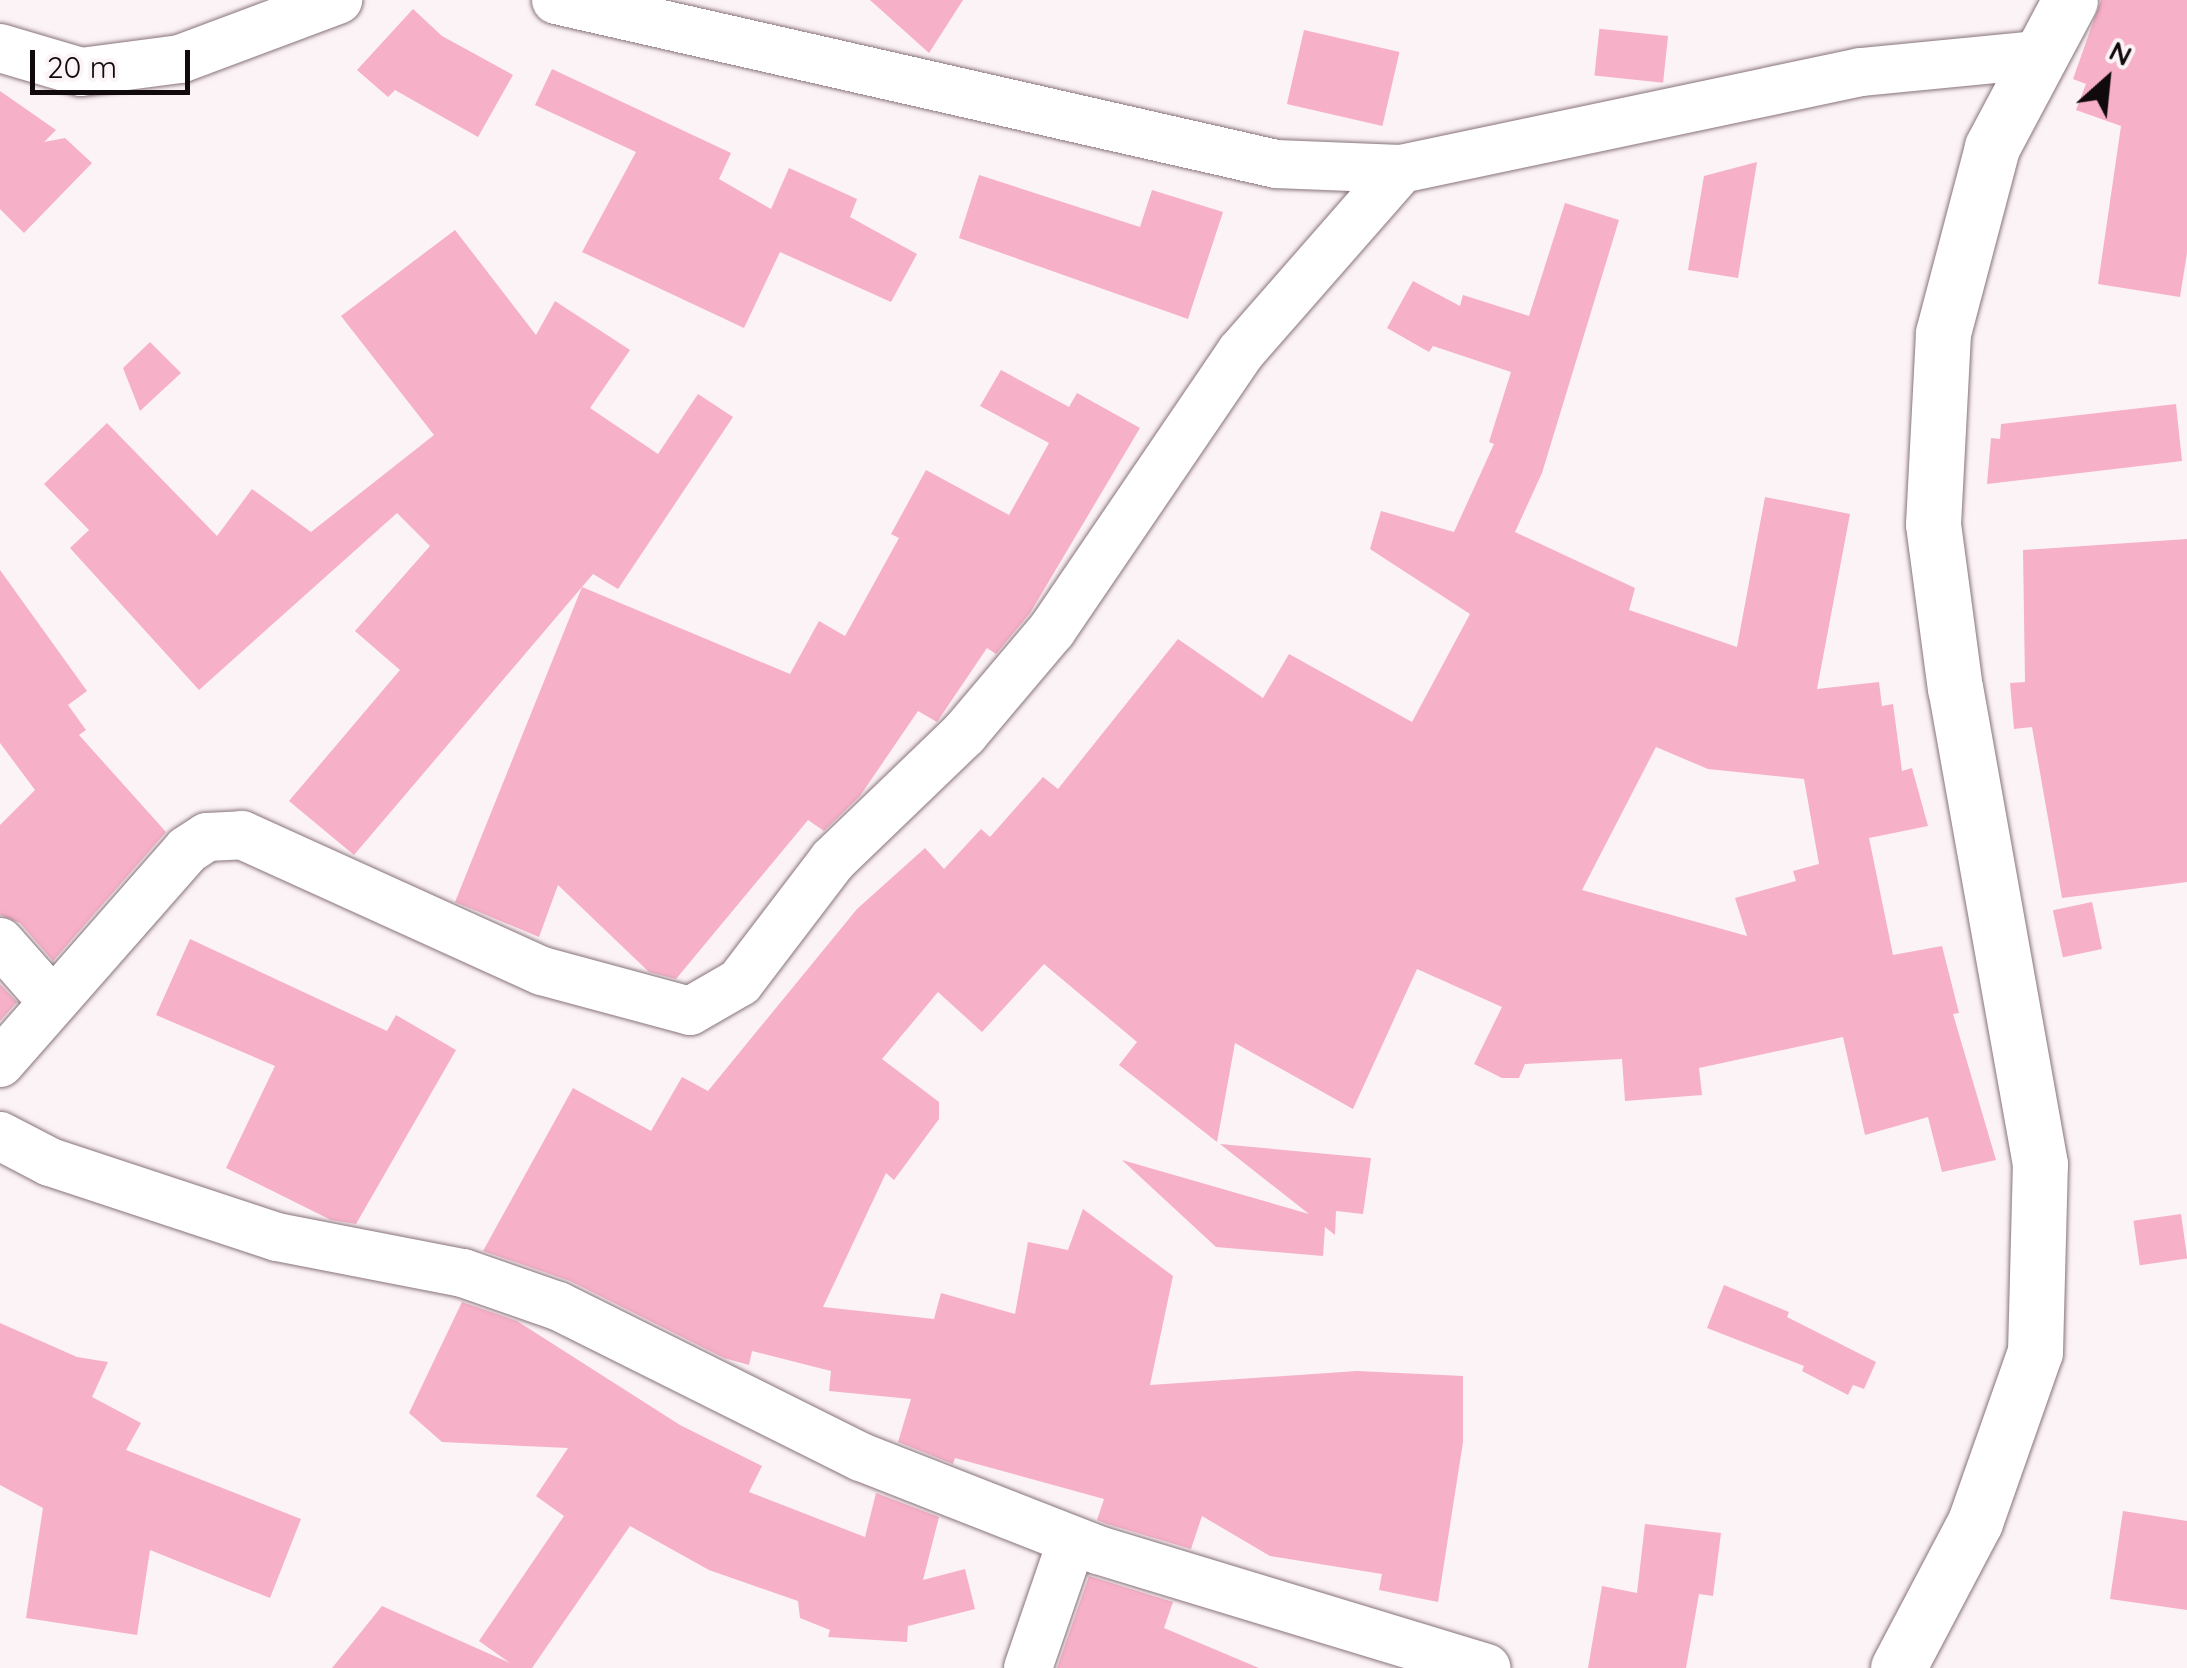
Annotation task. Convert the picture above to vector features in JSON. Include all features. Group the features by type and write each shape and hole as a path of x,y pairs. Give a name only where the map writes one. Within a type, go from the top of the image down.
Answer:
{"street":[{"path":"0,48 80,72 180,59 338,0"},
{"path":"556,0 1276,164 1401,169 1860,72 2037,55"},
{"path":"1898,1668 1974,1522 2036,1352 2040,1164 1955,689 1933,524 1943,333 1992,147 2037,55 2070,0"},
{"path":"0,1063 187,850 208,837 242,836 542,972 690,1012 740,982 833,860 964,734 1052,630 1241,352 1401,169"},
{"path":"0,942 52,1000"},
{"path":"0,1136 50,1162 277,1237 463,1273 558,1306 861,1458 1072,1540 1486,1668"},
{"path":"1028,1668 1072,1540"}],"building":[{"path":"870,0 963,0 929,53"},
{"path":"2101,0 2187,0 2187,253 2180,297 2098,284 2121,126 2076,110 2086,84 2073,79"},
{"path":"413,9 442,36 513,75 478,137 395,90 388,97 357,70"},
{"path":"1599,29 1668,36 1663,83 1594,76"},
{"path":"1304,30 1399,52 1382,126 1287,104"},
{"path":"552,69 731,153 719,179 771,209 789,168 857,199 850,217 917,254 891,302 780,252 744,328 582,252 636,152 535,105"},
{"path":"0,91 56,130 44,142 65,138 92,163 24,233 0,209"},
{"path":"1757,162 1738,278 1688,270 1704,176"},
{"path":"979,175 1140,227 1152,190 1223,212 1188,319 959,238"},
{"path":"1565,203 1619,220 1542,473 1515,532 1635,588 1629,610 1737,647 1765,497 1850,514 1817,689 1879,682 1882,706 1893,704 1902,771 1912,768 1928,826 1869,838 1893,955 1942,946 1959,1013 1953,1014 1996,1160 1942,1172 1928,1117 1865,1135 1843,1037 1699,1068 1702,1095 1625,1101 1622,1059 1525,1064 1519,1078 1502,1078 1474,1064 1502,1007 1417,969 1353,1109 1235,1043 1217,1142 1119,1065 1137,1042 1044,964 982,1032 938,992 882,1059 939,1102 939,1119 894,1180 886,1173 823,1307 934,1319 941,1293 1015,1314 1028,1242 1068,1250 1083,1209 1173,1276 1150,1385 1357,1371 1463,1376 1463,1442 1438,1602 1379,1590 1382,1574 1270,1556 1202,1516 1191,1549 1107,1524 1097,1520 1104,1499 955,1458 953,1464 898,1442 911,1399 829,1391 831,1371 752,1351 749,1365 724,1358 570,1281 483,1251 573,1088 651,1131 682,1077 708,1091 857,909 925,848 944,869 981,829 990,837 1043,777 1058,789 1178,639 1263,698 1289,654 1412,722 1470,614 1370,549 1381,511 1454,532 1494,444 1489,442 1511,372 1433,346 1429,352 1387,328 1413,281 1460,306 1463,295 1529,316","holes":["1656,747 1708,769 1804,779 1819,864 1793,871 1796,881 1735,898 1747,936 1582,890"]},
{"path":"455,230 536,335 555,301 630,350 590,408 658,454 698,394 733,417 618,589 593,574 354,855 289,801 400,670 355,631 430,546 397,513 199,690 70,548 89,530 44,484 107,423 217,536 252,489 311,532 434,435 341,316"},
{"path":"150,342 181,373 140,411 123,368"},
{"path":"1001,370 1069,407 1077,393 1140,428 1030,613 996,654 987,648 937,722 918,711 860,796 824,831 808,820 676,979 649,972 558,885 539,937 455,902 582,587 790,674 819,621 845,636 899,538 891,534 926,470 1009,515 1049,443 980,406"},
{"path":"2176,404 2182,461 1987,484 1991,438 2000,439 2001,424"},
{"path":"2187,539 2187,882 2062,898 2032,727 2014,729 2010,683 2025,682 2023,550"},
{"path":"0,570 87,691 68,705 86,730 79,735 166,832 53,961 20,923 0,915 0,825 35,790 0,743"},
{"path":"2092,902 2102,949 2063,957 2053,910"},
{"path":"190,939 387,1031 396,1015 456,1050 356,1224 331,1220 226,1168 275,1066 156,1015"},
{"path":"0,984 17,1002 0,1021"},
{"path":"1220,1144 1371,1158 1363,1214 1336,1211 1335,1235 1325,1227 1323,1256 1216,1247 1122,1160 1309,1214"},
{"path":"2181,1214 2187,1259 2140,1265 2133,1221"},
{"path":"1724,1285 1789,1312 1787,1317 1876,1362 1864,1389 1853,1385 1848,1395 1802,1371 1804,1366 1707,1328"},
{"path":"462,1302 517,1321 680,1425 762,1466 749,1492 865,1537 876,1493 939,1517 923,1580 965,1569 975,1609 908,1626 907,1642 828,1637 830,1630 800,1618 798,1601 709,1570 630,1526 532,1668 332,1668 382,1606 510,1663 479,1641 564,1516 536,1496 568,1448 442,1442 409,1413"},
{"path":"0,1323 77,1357 108,1362 92,1397 141,1423 126,1450 301,1519 270,1598 150,1550 137,1635 26,1618 43,1508 0,1485"},
{"path":"2123,1511 2187,1521 2187,1610 2110,1599"},
{"path":"1645,1524 1721,1533 1713,1596 1699,1594 1686,1668 1588,1668 1602,1586 1637,1593"},
{"path":"1089,1576 1173,1602 1164,1628 1259,1668 1057,1668"}]}
